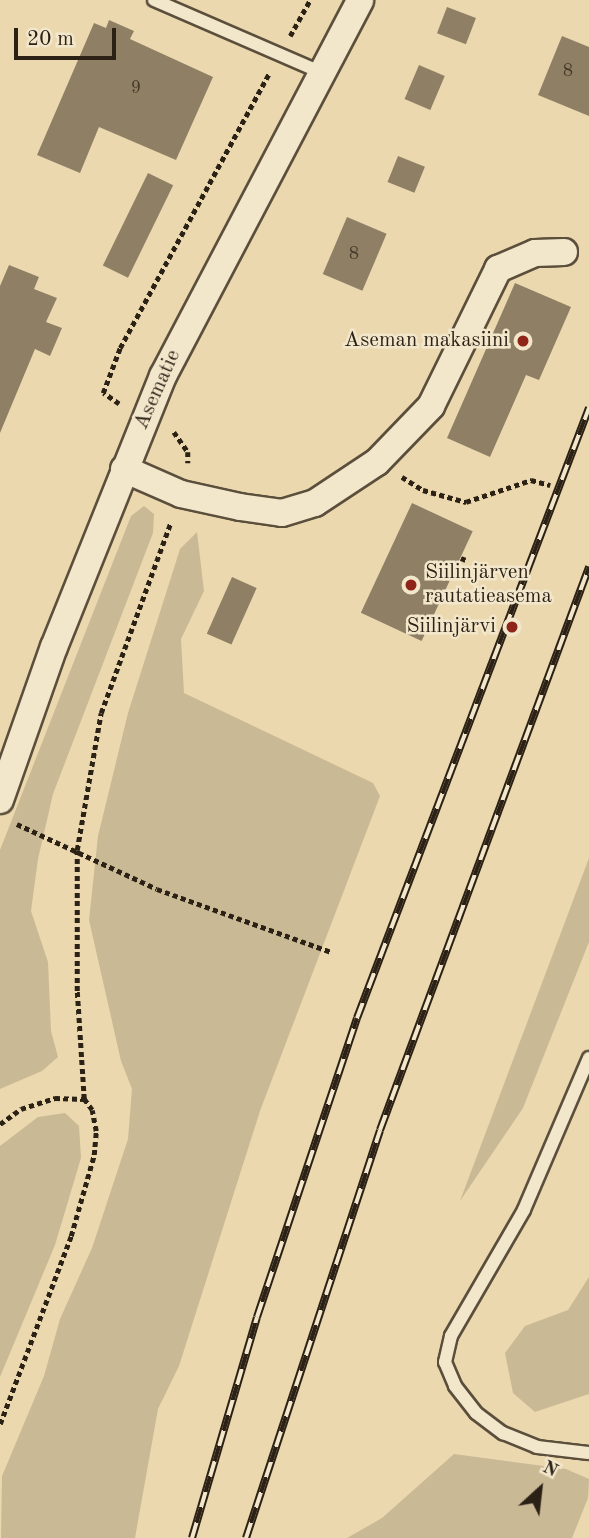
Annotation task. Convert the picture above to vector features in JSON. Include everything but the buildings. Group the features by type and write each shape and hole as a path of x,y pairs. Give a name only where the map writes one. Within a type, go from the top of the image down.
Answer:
{"street":[{"name":"Asematie","path":"6,811 124,469 163,376 359,1"},
{"path":"124,469 181,494 282,513 315,503 377,462 431,406 498,270 535,253 564,252"}],"lane":[{"path":"154,0 323,73"},
{"path":"589,1058 524,1210 451,1336 445,1362 455,1386 475,1413 503,1433 537,1447 589,1453"}],"path":[{"path":"122,406 103,393 120,348 213,170 310,0"},
{"path":"377,462 423,490 466,502 531,480 550,485"},
{"path":"1,1420 71,1236 94,1155 94,1121 84,1099 75,938 77,850 101,713 181,494"},
{"path":"6,811 77,850 158,889 331,952"},
{"path":"0,1124 21,1109 55,1098 84,1099"}],"shaded area":[{"path":"144,506 154,514 153,533 53,794 38,859 31,911 48,962 51,1031 58,1057 42,1071 0,1089 0,850 131,516"},
{"path":"197,532 204,591 181,639 184,693 373,783 380,796 260,1111 179,1366 158,1409 135,1538 1,1538 2,1476 44,1376 60,1319 92,1248 128,1139 132,1089 121,1061 89,920 98,836 128,713 180,549"},
{"path":"589,858 589,942 523,1108 460,1201"},
{"path":"65,1113 79,1126 81,1158 55,1245 0,1377 0,1146 38,1117"},
{"path":"589,1277 589,1394 535,1412 513,1393 505,1353 525,1326 568,1310"},
{"path":"454,1454 566,1469 589,1479 588,1498 572,1538 347,1538 382,1518"}],"railway":[{"path":"192,1538 257,1317 357,1018 589,408"},
{"path":"246,1538 380,1130 589,567"}],"place":[{"name":"Aseman makasiini","path":"523,341"},
{"name":"Siilinjärven rautatieasema","path":"411,585"},
{"name":"Siilinjärvi","path":"512,627"}]}
